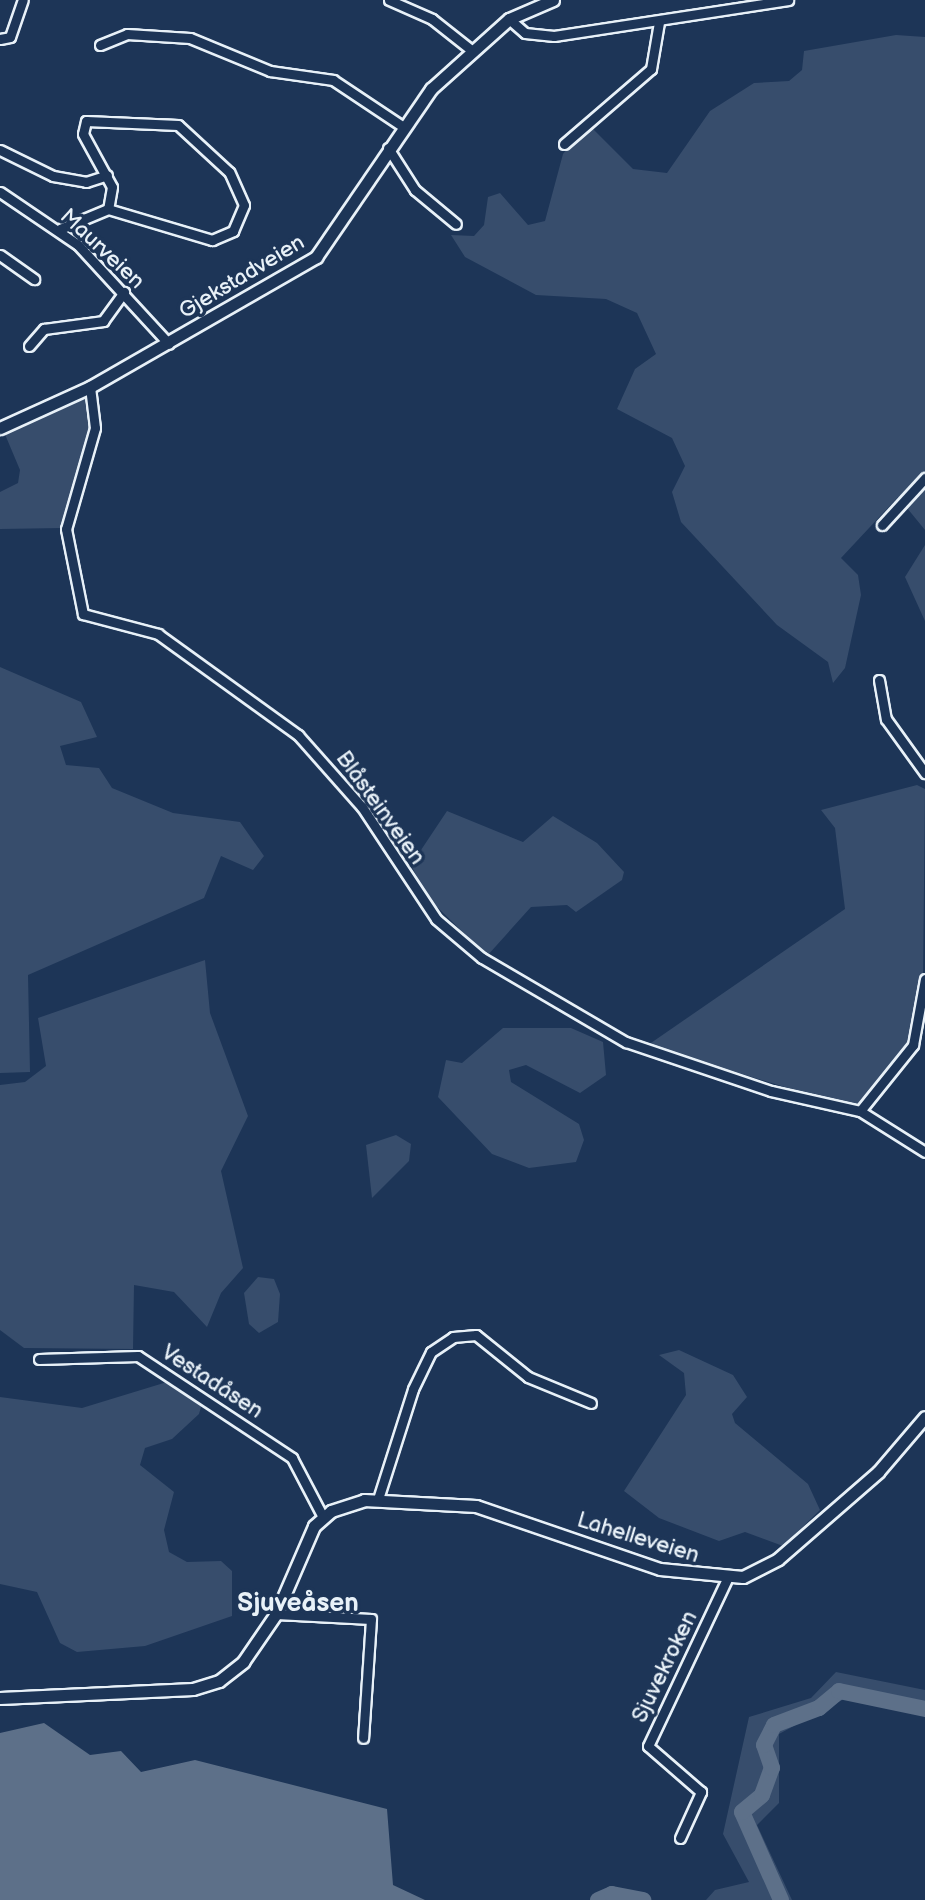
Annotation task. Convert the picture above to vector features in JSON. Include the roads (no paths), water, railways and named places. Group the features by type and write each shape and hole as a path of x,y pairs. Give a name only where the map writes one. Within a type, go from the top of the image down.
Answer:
{"street":[{"path":"0,39 10,37 23,0"},
{"path":"389,0 415,4 470,49"},
{"name":"Gjekstadveien","path":"0,428 90,387 169,344 325,249 402,126 470,49 509,19 553,0"},
{"path":"509,19 535,36 659,22 754,2 788,0"},
{"path":"564,144 651,69 659,22"},
{"path":"100,45 127,34 194,39 270,71 333,80 402,126"},
{"path":"60,229 108,209 212,240 233,231 244,205 229,172 187,132 150,118 83,123 107,175 108,209"},
{"path":"388,148 415,190 456,224"},
{"name":"Maurveien","path":"0,150 53,176 86,182 107,175"},
{"name":"Maurveien","path":"0,192 60,229 124,292 169,344"},
{"path":"0,255 34,279"},
{"path":"29,346 44,329 103,321 124,292"},
{"name":"Blåsteinveien","path":"90,387 93,439 66,529 83,614 158,634 298,735 362,807 436,919 482,958 626,1042 771,1091 860,1111 925,1152"},
{"path":"882,525 925,478"},
{"path":"879,680 886,719 925,773"},
{"path":"860,1111 913,1045 925,979"},
{"path":"378,1499 413,1389 431,1352 453,1337 476,1335 528,1377 591,1403"},
{"name":"Vestadåsen","path":"39,1359 138,1356 292,1458 323,1517"},
{"name":"Lahelleveien","path":"323,1517 378,1499 476,1506 660,1569 727,1579 778,1559 887,1463 925,1417"},
{"path":"0,1698 206,1686 243,1662 276,1614 323,1517"},
{"name":"Sjuvekroken","path":"680,1838 701,1792 648,1746 727,1579"},
{"path":"276,1614 371,1619 363,1738"}],"waterway":[{"path":"781,1900 742,1812 762,1795 772,1768 764,1745 774,1725 819,1708 839,1691 925,1709"},
{"path":"598,1900 612,1894 643,1900"}],"district":[{"name":"Sjuveåsen","path":"298,1604"}]}
